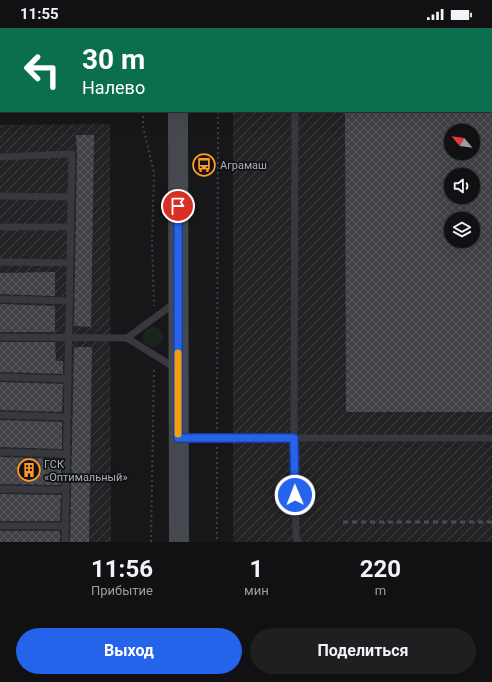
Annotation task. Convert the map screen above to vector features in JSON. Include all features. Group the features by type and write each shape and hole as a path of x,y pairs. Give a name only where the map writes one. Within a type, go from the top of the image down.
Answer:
{"main road":[{"path":"178,112 179,542"}],"lane":[{"path":"295,112 294,438 296,537 298,542"},
{"path":"0,157 72,154 65,542"},
{"path":"0,196 71,197"},
{"path":"0,227 70,227"},
{"path":"0,262 70,263"},
{"path":"0,299 69,301"},
{"path":"127,338 178,300"},
{"path":"0,337 127,338 178,371"},
{"path":"0,377 68,379"},
{"path":"0,415 67,417"},
{"path":"178,438 492,438"},
{"path":"0,452 67,454"},
{"path":"0,489 66,490"},
{"path":"0,526 66,526"}],"path":[{"path":"143,112 143,126 154,173 152,243 155,318"},
{"path":"217,542 218,112"},
{"path":"151,542 154,355"}],"shaded area":[{"path":"233,112 492,112 492,542 233,542"},
{"path":"110,124 111,542 0,542 0,125"},
{"path":"153,327 160,330 163,337 160,344 153,347 146,344 143,337 146,330"}],"building":[{"path":"345,112 492,112 492,412 346,412"},
{"path":"76,135 94,135 91,327 74,326"},
{"path":"55,272 55,296 0,294 0,273"},
{"path":"0,304 55,306 55,332 0,332"},
{"path":"0,342 55,342 56,361 63,361 63,374 0,372"},
{"path":"74,347 92,347 89,542 70,542"},
{"path":"0,382 63,384 62,412 0,410"},
{"path":"0,420 62,422 62,449 0,447"},
{"name":"ГСК «Оптимальный»","path":"0,457 61,459 61,485 0,484"},
{"path":"0,494 61,495 60,521 0,521"},
{"path":"0,531 60,531 60,542 0,542"}],"railway":[{"path":"343,522 492,522"}],"slow traffic":[{"path":"178,353 178,434"}],"place":[{"name":"Аграмаш","path":"204,165"},
{"name":"ГСК «Оптимальный»","path":"29,470"}],"route":[{"path":"178,206 178,438 294,438 295,495"}]}
